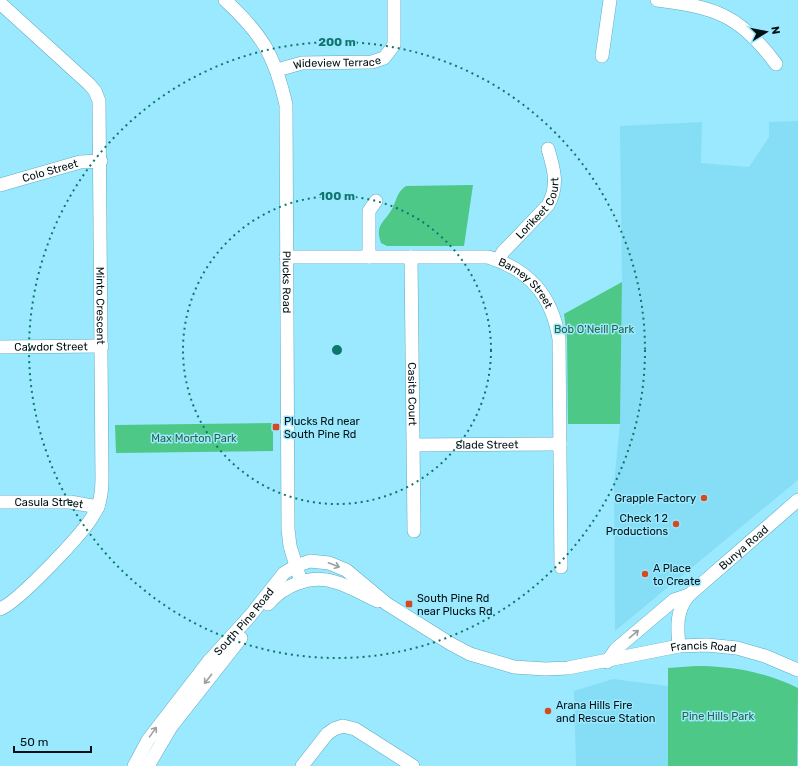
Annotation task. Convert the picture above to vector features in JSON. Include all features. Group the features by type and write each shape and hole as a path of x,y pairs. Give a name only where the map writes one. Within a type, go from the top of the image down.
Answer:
{"street":[{"name":"Plucks Road","path":"225,0 246,20 260,38 277,70 286,105 288,529 296,566 302,582"},
{"name":"Wideview Terrace","path":"277,70 302,63 372,62 384,58 394,45 394,0"},
{"path":"602,56 610,0"},
{"path":"657,0 692,4 738,22 762,44 776,64"},
{"name":"Minto Crescent","path":"0,3 95,91 100,107 102,346 102,479 98,507 83,530 19,597 0,609"},
{"name":"Lorikeet Court","path":"498,260 503,252 548,205 554,196 555,173 548,149"},
{"name":"Colo Street","path":"0,185 80,162 101,161"},
{"path":"369,257 369,211 376,201"},
{"name":"Casita Court","path":"411,257 414,531"},
{"name":"Barney Street","path":"286,258 488,257 514,267 528,277 550,306 556,321 559,339 561,567"},
{"name":"Cawdor Street","path":"0,346 102,346"},
{"name":"Slade Street","path":"414,445 560,444"},
{"name":"Bunya Road","path":"679,646 677,626 682,602 798,500"},
{"name":"Casula Street","path":"0,502 70,502 98,507"},
{"name":"South Pine Road","path":"134,766 148,740 204,667 250,616 279,579 296,566 316,561 337,566 350,573 387,604 451,644 470,654 514,667 545,669 568,668 607,662"},
{"name":"South Pine Road","path":"148,766 171,727 260,614 277,595 302,582 316,579 334,581 387,604"},
{"name":"Bunya Road","path":"607,662 616,649 674,600 689,595"},
{"name":"Francis Road","path":"607,662 679,646 707,645 737,648 765,656 798,670"},
{"path":"302,766 327,734 334,729 343,726 355,729 413,766"}],"shaded area":[{"path":"798,121 798,480 615,631 614,483 620,424 622,282 620,126 702,122 701,163 749,167 769,137 769,122"},
{"path":"613,679 668,686 668,766 576,766 574,691"},
{"path":"798,716 798,766 797,766"}],"green space":[{"path":"473,185 464,246 387,246 381,243 379,236 380,227 393,207 399,192 406,186"},
{"name":"Bob O'Neill Park","path":"622,282 620,424 568,424 567,337 564,314"},
{"name":"Max Morton Park","path":"273,423 273,451 116,453 115,425"},
{"name":"Pine Hills Park","path":"696,666 722,667 748,671 786,682 798,688 797,766 668,766 668,668"}],"place":[{"name":"Plucks Rd near South Pine Rd","path":"276,427"},
{"name":"Grapple Factory","path":"704,498"},
{"name":"Check 1 2 Productions","path":"676,524"},
{"name":"A Place to Create","path":"645,574"},
{"name":"South Pine Rd near Plucks Rd","path":"409,604"},
{"name":"Arana Hills Fire and Rescue Station","path":"548,711"}]}
